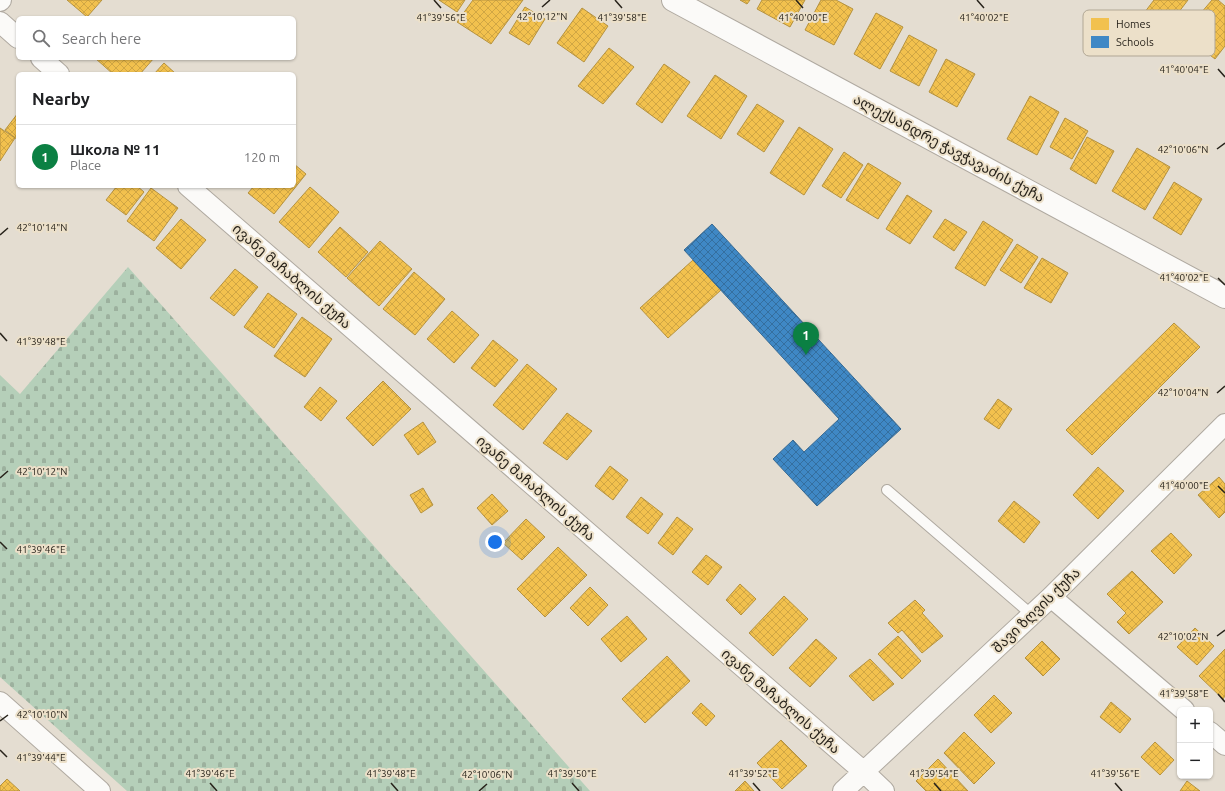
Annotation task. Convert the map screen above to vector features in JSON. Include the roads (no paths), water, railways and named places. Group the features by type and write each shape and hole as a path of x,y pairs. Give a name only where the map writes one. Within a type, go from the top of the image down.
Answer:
{"street":[{"name":"ალექსანდრე ჭავჭავაძის ქუჩა","path":"673,0 1225,297"},
{"path":"0,22 16,36"},
{"path":"43,60 57,72"},
{"name":"ივანე მაჩაბლის ქუჩა","path":"190,188 864,772 884,791"},
{"name":"შავი ზღვის ქუჩა","path":"843,791 1051,597 1225,424"},
{"path":"1051,597 1180,707"},
{"path":"0,702 100,791"},
{"path":"1213,735 1225,745"}],"lane":[{"path":"887,490 1032,615"}],"place":[{"name":"Школа № 11","path":"806,355"}]}
